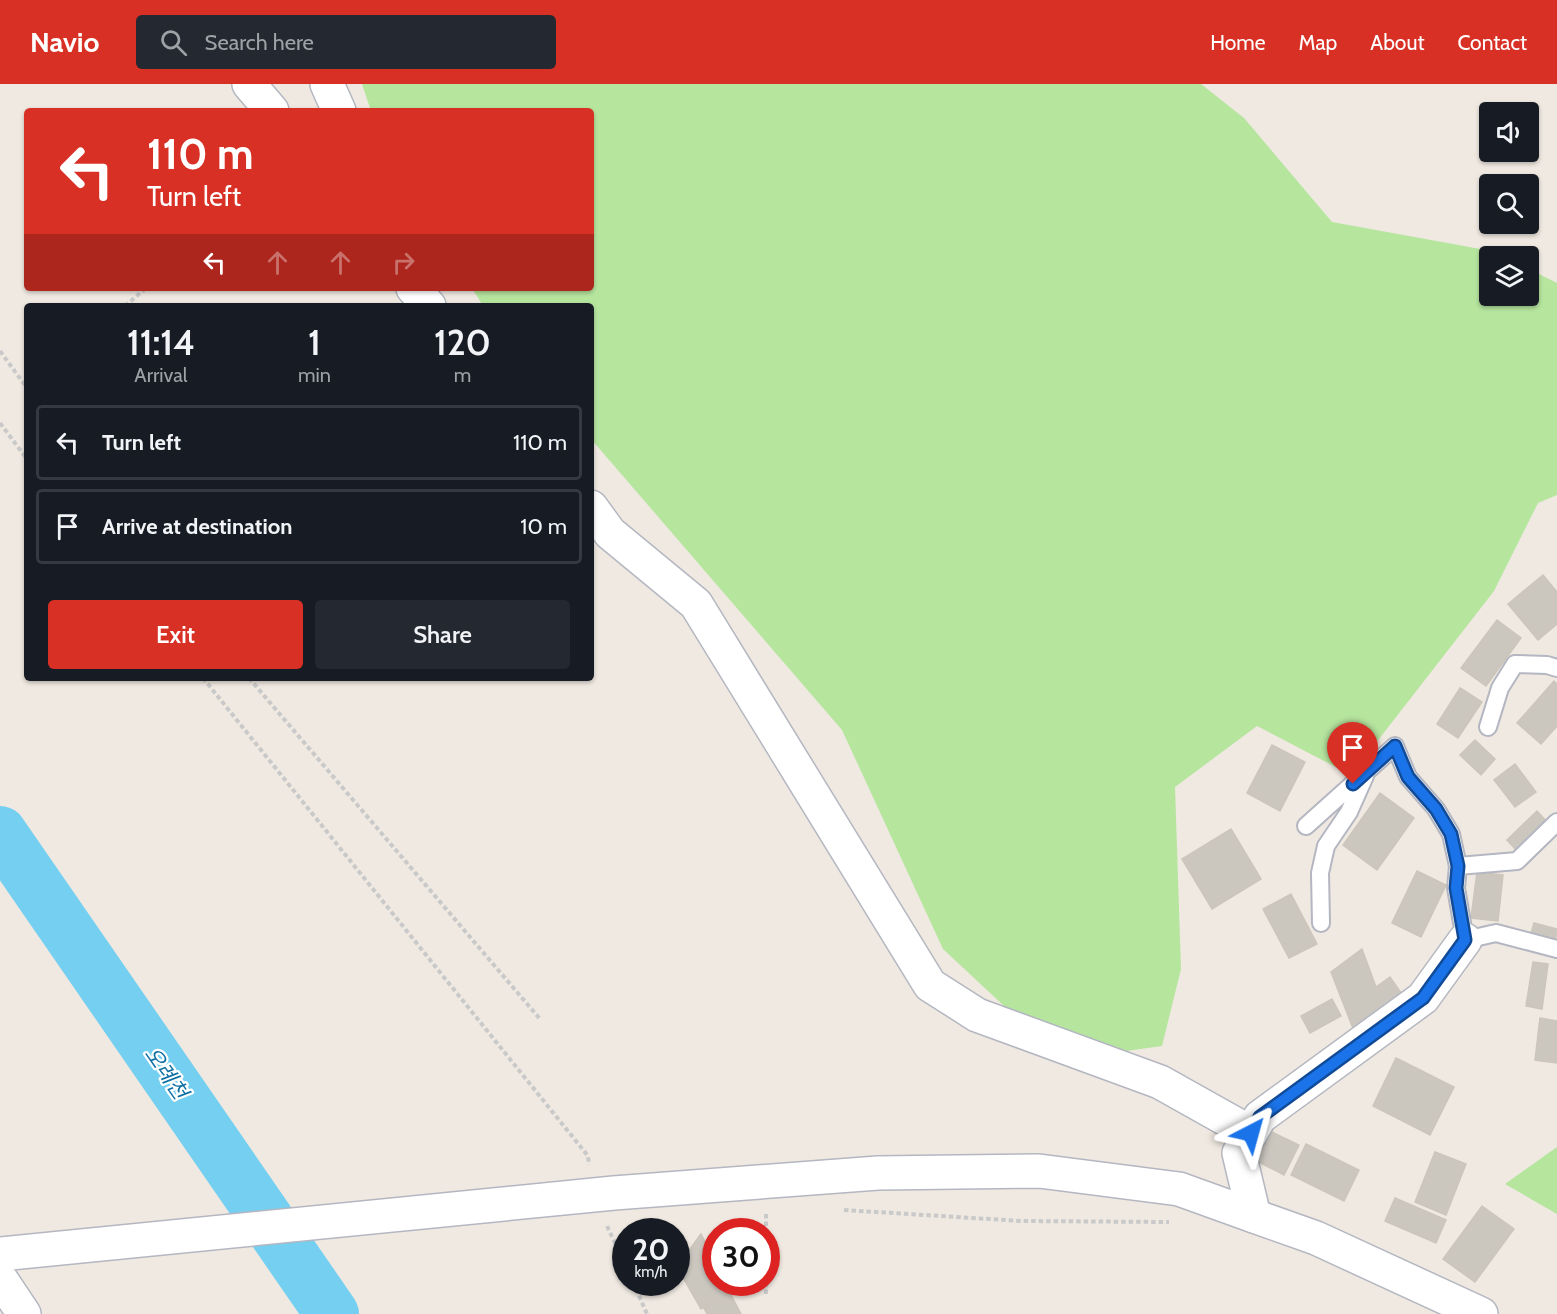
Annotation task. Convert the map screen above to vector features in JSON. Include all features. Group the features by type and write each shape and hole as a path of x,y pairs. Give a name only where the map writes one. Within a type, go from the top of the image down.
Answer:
{"street":[{"path":"249,84 269,108"},
{"path":"327,84 338,108"},
{"path":"416,291 426,303"},
{"path":"594,511 610,533 696,604 930,985 977,1015 1160,1082 1251,1133"},
{"path":"1254,1216 1239,1153 1260,1117 1423,998 1465,940"},
{"path":"0,1254 592,1196 878,1173 1039,1171 1179,1189 1316,1238 1481,1314"},
{"path":"0,1278 24,1314"}],"lane":[{"path":"1488,727 1500,688 1515,664 1547,664 1557,668"},
{"path":"1306,826 1395,746 1408,777 1436,809 1451,834 1458,866 1456,888 1465,940 1496,933 1557,948"},
{"path":"1321,923 1320,873 1326,846 1349,812 1368,770"},
{"path":"1458,866 1517,861 1557,822"}],"path":[{"path":"128,303 142,291"},
{"path":"0,351 24,384"},
{"path":"0,423 24,455"},
{"path":"205,681 588,1156 592,1196 612,1237"},
{"path":"252,681 540,1019"},
{"path":"766,1207 766,1218"},
{"path":"834,1209 1021,1221 1178,1222"},
{"path":"639,1296 647,1314"}],"green space":[{"path":"362,84 1201,84 1244,118 1332,222 1479,249 1479,306 1539,306 1539,274 1557,283 1557,495 1538,503 1494,591 1351,775 1257,726 1175,787 1181,969 1162,1046 1062,1060 943,949 842,730 594,442 594,303 481,303 474,291 594,291 594,108 370,108"},
{"path":"1557,1147 1557,1214 1505,1184"}],"building":[{"path":"1543,575 1557,592 1557,624 1538,640 1508,604"},
{"path":"1497,620 1521,638 1486,686 1461,668"},
{"path":"1554,681 1557,684 1557,726 1541,744 1517,723"},
{"path":"1460,688 1482,702 1458,738 1437,724"},
{"path":"1475,740 1495,759 1481,775 1460,755"},
{"path":"1272,745 1305,762 1280,811 1247,793"},
{"path":"1515,764 1536,792 1515,807 1494,780"},
{"path":"1380,793 1414,818 1377,870 1343,845"},
{"path":"1537,811 1547,822 1517,851 1507,840"},
{"path":"1231,829 1261,879 1212,909 1182,859"},
{"path":"1417,871 1446,885 1421,937 1392,923"},
{"path":"1477,872 1503,875 1498,921 1471,918"},
{"path":"1291,894 1317,944 1289,958 1263,909"},
{"path":"1534,923 1557,929 1555,943 1530,937"},
{"path":"1362,949 1376,987 1390,977 1406,1000 1356,1036 1331,972"},
{"path":"1533,962 1548,964 1542,1009 1526,1006"},
{"path":"1332,999 1341,1016 1310,1033 1301,1016"},
{"path":"1540,1018 1557,1021 1557,1063 1535,1060"},
{"path":"1396,1058 1454,1087 1430,1135 1373,1106"},
{"path":"1268,1130 1299,1145 1284,1175 1253,1159"},
{"path":"1306,1144 1359,1170 1344,1201 1291,1175"},
{"path":"1435,1152 1466,1164 1446,1215 1415,1202"},
{"path":"1395,1198 1446,1220 1436,1243 1385,1221"},
{"path":"1482,1206 1514,1229 1475,1282 1443,1259"},
{"path":"701,1234 702,1296 725,1296 701,1309 690,1290 690,1249"},
{"path":"724,1296 732,1296 741,1314 707,1314 703,1306"}],"waterway":[{"name":"오례천","path":"0,833 332,1314"}],"route":[{"path":"1251,1133 1260,1117 1423,998 1465,940 1456,888 1458,866 1451,834 1436,809 1408,777 1395,746 1353,784"}]}
